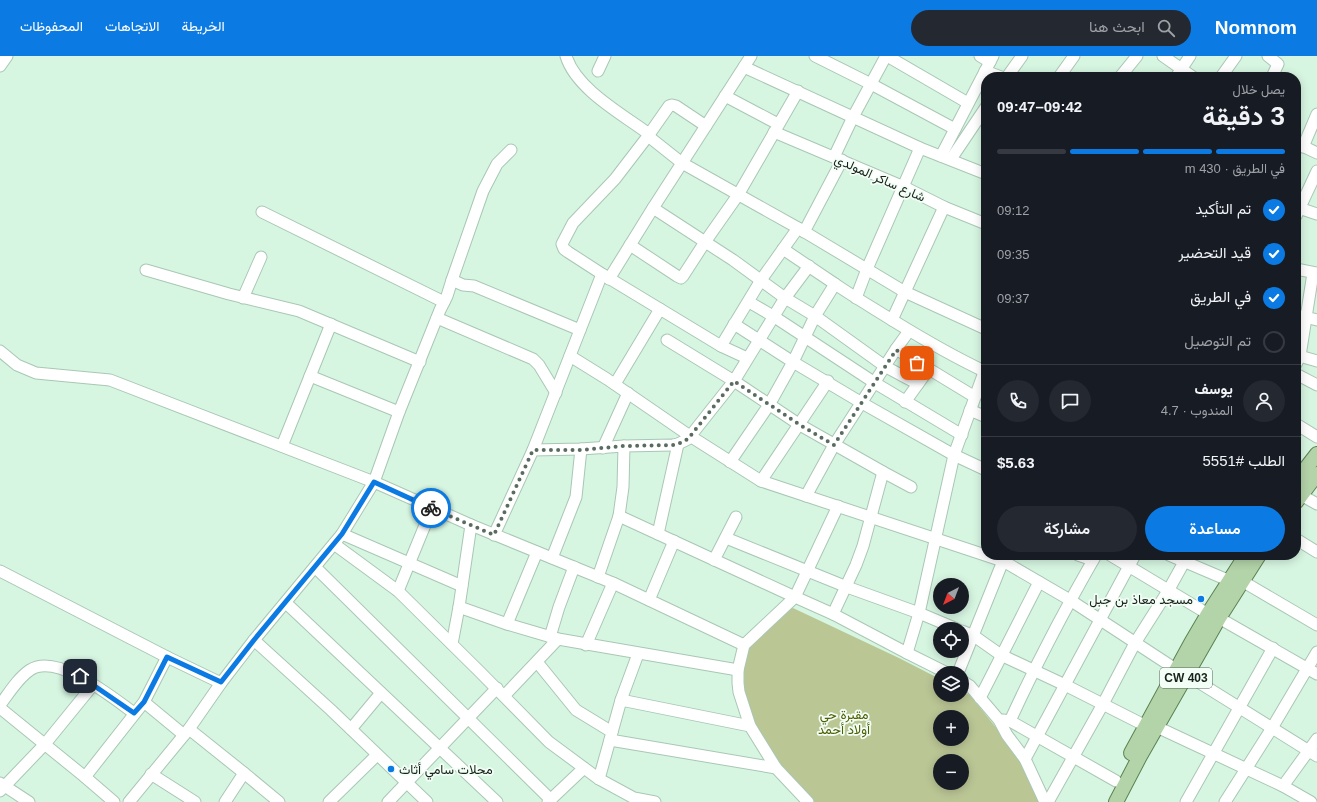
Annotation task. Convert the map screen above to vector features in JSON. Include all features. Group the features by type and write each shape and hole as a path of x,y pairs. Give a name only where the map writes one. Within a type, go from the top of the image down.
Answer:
{"main road":[{"path":"1301,483 1303,473 1317,454"},
{"name":"CW 403","path":"1236,581 1244,560"},
{"name":"CW 403","path":"1106,802 1116,781 1151,727 1213,616 1236,581 1255,560"},
{"name":"CW 403","path":"1116,802 1151,727"}],"street":[{"path":"0,66 7,56"},
{"path":"566,56 572,71 584,86 649,135 682,163 801,230 905,292 981,327"},
{"path":"598,71 604,56"},
{"path":"494,535 533,450 580,330 606,277 630,245 751,56"},
{"path":"815,56 871,84 955,130"},
{"path":"721,346 761,280 783,249 801,230 838,159 853,117 887,56 968,103"},
{"path":"980,56 990,63 997,72"},
{"path":"1011,72 1022,56"},
{"path":"1063,72 1074,56"},
{"path":"1124,72 1137,56"},
{"path":"1163,56 1178,72"},
{"path":"1180,72 1190,56"},
{"path":"1225,72 1236,56"},
{"path":"1268,56 1278,64 1274,72"},
{"path":"985,72 990,63"},
{"path":"744,67 920,148 981,172"},
{"path":"946,158 955,130 981,79"},
{"path":"630,245 681,278 738,195 798,91"},
{"name":"شارع ساكر المولدي","path":"725,96 776,128 838,159 904,187 944,207 981,222"},
{"path":"706,126 672,104 665,110 649,135 615,179 579,216 562,244 564,249 606,277 721,346 747,358"},
{"path":"946,158 981,113"},
{"path":"1301,143 1317,114"},
{"path":"1301,145 1317,153"},
{"path":"856,298 867,269 920,148"},
{"path":"129,802 186,732 221,682 254,640 342,534 374,482 399,412 444,302 483,191 497,164 511,150"},
{"path":"1301,203 1317,171"},
{"path":"892,320 944,207"},
{"path":"653,208 761,280 784,298 815,316 886,367 918,384"},
{"path":"262,212 444,302"},
{"path":"1301,212 1317,214"},
{"path":"783,249 856,298 909,331 955,357 981,368"},
{"path":"243,298 260,257"},
{"path":"533,450 581,450 624,446 667,445 678,444 690,436 734,381 784,298 809,266"},
{"path":"146,270 243,298 299,311 420,362"},
{"path":"1301,270 1315,273 1301,342"},
{"path":"452,280 463,285 474,286 580,330"},
{"path":"730,462 769,405 794,362 815,316 835,284"},
{"path":"748,302 773,316 905,402 962,435"},
{"path":"615,384 660,309"},
{"path":"437,318 533,359 539,365 556,393"},
{"path":"282,446 331,324"},
{"path":"734,324 862,403 981,468"},
{"path":"806,496 834,445 909,331"},
{"path":"667,340 734,381 800,425 911,487"},
{"path":"896,350 975,398"},
{"path":"0,351 17,365 36,373 110,380 374,482 494,535 613,583 744,645"},
{"path":"570,356 615,384 690,436 761,481 935,539 981,552"},
{"path":"1301,359 1317,361"},
{"path":"905,402 928,370"},
{"path":"310,376 399,412"},
{"path":"1301,377 1317,385"},
{"path":"761,481 800,425 828,381"},
{"path":"906,653 919,613 954,454 981,381"},
{"path":"603,448 628,393"},
{"path":"970,410 981,415"},
{"path":"1301,427 1317,437"},
{"path":"658,534 678,444"},
{"path":"598,577 619,516 623,487 624,446"},
{"path":"552,558 576,497 581,450"},
{"path":"833,614 847,587 863,546 883,472"},
{"path":"1301,499 1317,504"},
{"path":"808,802 776,768 750,726 739,692 738,670 744,645 795,597 838,506"},
{"path":"398,591 432,508"},
{"path":"619,516 833,614 933,666"},
{"path":"714,560 736,517"},
{"path":"452,644 471,525"},
{"path":"342,534 462,586"},
{"path":"726,538 847,587 940,622"},
{"path":"649,600 674,541"},
{"path":"1301,542 1317,552"},
{"path":"334,544 398,591 548,742 598,779 634,798 647,801"},
{"path":"507,624 537,552"},
{"path":"961,666 1003,560"},
{"path":"1007,560 1182,673 1313,754"},
{"path":"1047,802 1025,758 1007,735 1004,720 1034,670 1070,600 1094,560"},
{"path":"1118,560 1168,591 1273,648 1317,674"},
{"path":"1025,758 1132,560"},
{"path":"1047,802 1103,704 1135,642 1168,591 1185,560"},
{"path":"1190,560 1236,581 1317,625"},
{"path":"315,567 468,717 550,801 584,768"},
{"path":"388,802 468,717 536,662 554,638 559,607 574,567"},
{"path":"1,575 221,682"},
{"path":"980,698 1039,582"},
{"path":"586,645 613,583"},
{"path":"286,603 497,802"},
{"path":"459,607 507,624 554,638 586,645 738,670"},
{"path":"969,634 1001,655 1151,727 1246,768 1311,802"},
{"path":"254,640 351,729 427,802"},
{"path":"1186,802 1273,648"},
{"path":"1225,802 1272,728 1317,652"},
{"path":"598,779 621,700 638,654"},
{"path":"85,777 144,702 167,657"},
{"path":"536,662 576,710 611,736 776,768"},
{"path":"114,802 0,706 21,678 31,669 42,665 80,676 134,713"},
{"path":"29,802 2,787 45,744 94,685"},
{"path":"969,685 980,698 1004,720 1038,736 1116,781"},
{"path":"351,729 381,693"},
{"path":"621,700 750,726"},
{"path":"144,702 244,773 279,802"},
{"path":"1283,786 1313,754 1317,739"},
{"path":"329,802 377,755"},
{"path":"225,802 244,773"},
{"path":"151,774 195,802"}],"green space":[{"name":"مقبرة حي أولاد أحمد","path":"793,608 899,658 933,675 933,702 969,702 970,695 1018,755 1039,802 810,802 777,767 736,688 737,649 779,613"}],"way so far":[{"path":"431,508 494,535 533,450 581,450 624,446 673,445 684,442 706,418 734,381 800,425 834,445 896,350 917,363"}],"place":[{"name":"مسجد معاذ بن جبل","path":"1201,599"},
{"name":"محلات سامي أثاث","path":"391,769"}],"route":[{"path":"80,676 134,713 144,702 167,657 221,682 342,534 374,482 431,508"}]}
